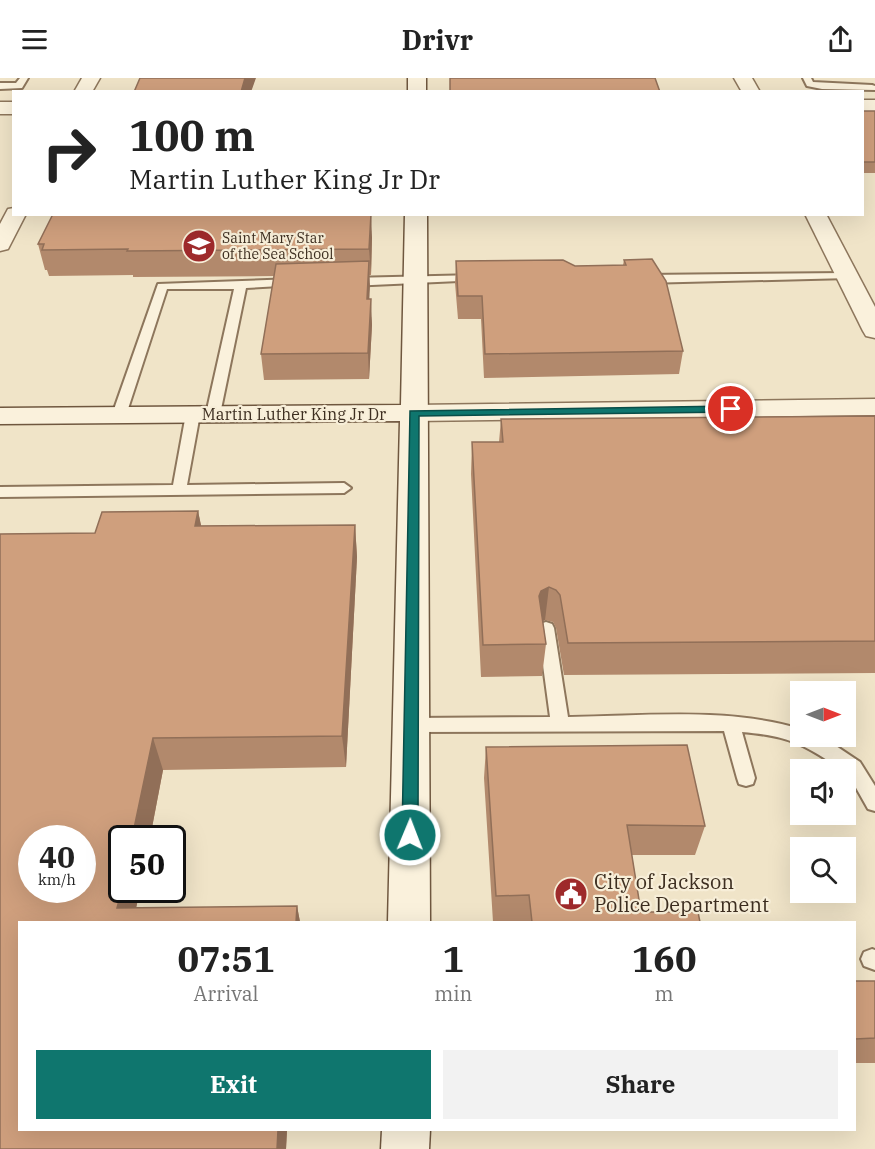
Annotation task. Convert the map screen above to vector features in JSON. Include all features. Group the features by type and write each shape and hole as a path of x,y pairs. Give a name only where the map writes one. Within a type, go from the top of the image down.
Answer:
{"main road":[{"path":"0,244 15,216"},
{"path":"409,921 416,216"},
{"path":"816,216 875,332"},
{"name":"Martin Luther King Jr Dr","path":"0,417 875,407"},
{"path":"405,1149 406,1131"}],"lane":[{"path":"0,86 19,86 24,78"},
{"path":"807,78 810,84 843,90"},
{"path":"865,78 874,96"},
{"path":"634,279 846,276"},
{"path":"332,282 492,277"},
{"path":"119,415 162,286 309,283"},
{"path":"179,490 241,285"},
{"path":"0,492 345,488"},
{"path":"546,628 560,724"},
{"path":"412,725 731,724 771,726 790,732"},
{"path":"731,724 746,778"},
{"path":"823,747 853,767 875,803"}],"building":[{"path":"140,78 245,78 242,90 135,90"},
{"path":"450,78 655,78 659,90 450,90"},
{"path":"864,111 875,111 875,162 864,162"},
{"path":"52,216 371,216 369,249 42,250 44,244 38,244"},
{"path":"652,259 666,281 683,351 485,354 482,296 458,296 456,261 563,260 575,266 626,265 624,260"},
{"path":"369,261 367,299 371,299 368,353 261,354 276,264"},
{"path":"875,416 875,641 568,643 560,595 549,587 541,591 539,596 546,644 483,645 472,442 503,442 501,419"},
{"path":"198,511 195,526 355,525 342,736 153,738 135,825 108,825 108,903 118,903 117,908 297,906 296,921 18,921 18,1131 278,1131 277,1149 0,1149 0,534 95,533 102,512"},
{"path":"687,745 705,826 627,825 641,912 698,912 700,921 532,921 529,895 496,896 486,747"},
{"path":"856,981 875,981 875,1038 856,1039"}],"place":[{"name":"Saint Mary Star of the Sea School","path":"199,246"},
{"name":"City of Jackson Police Department","path":"571,894"}],"route":[{"path":"410,835 414,413 731,409"}]}
